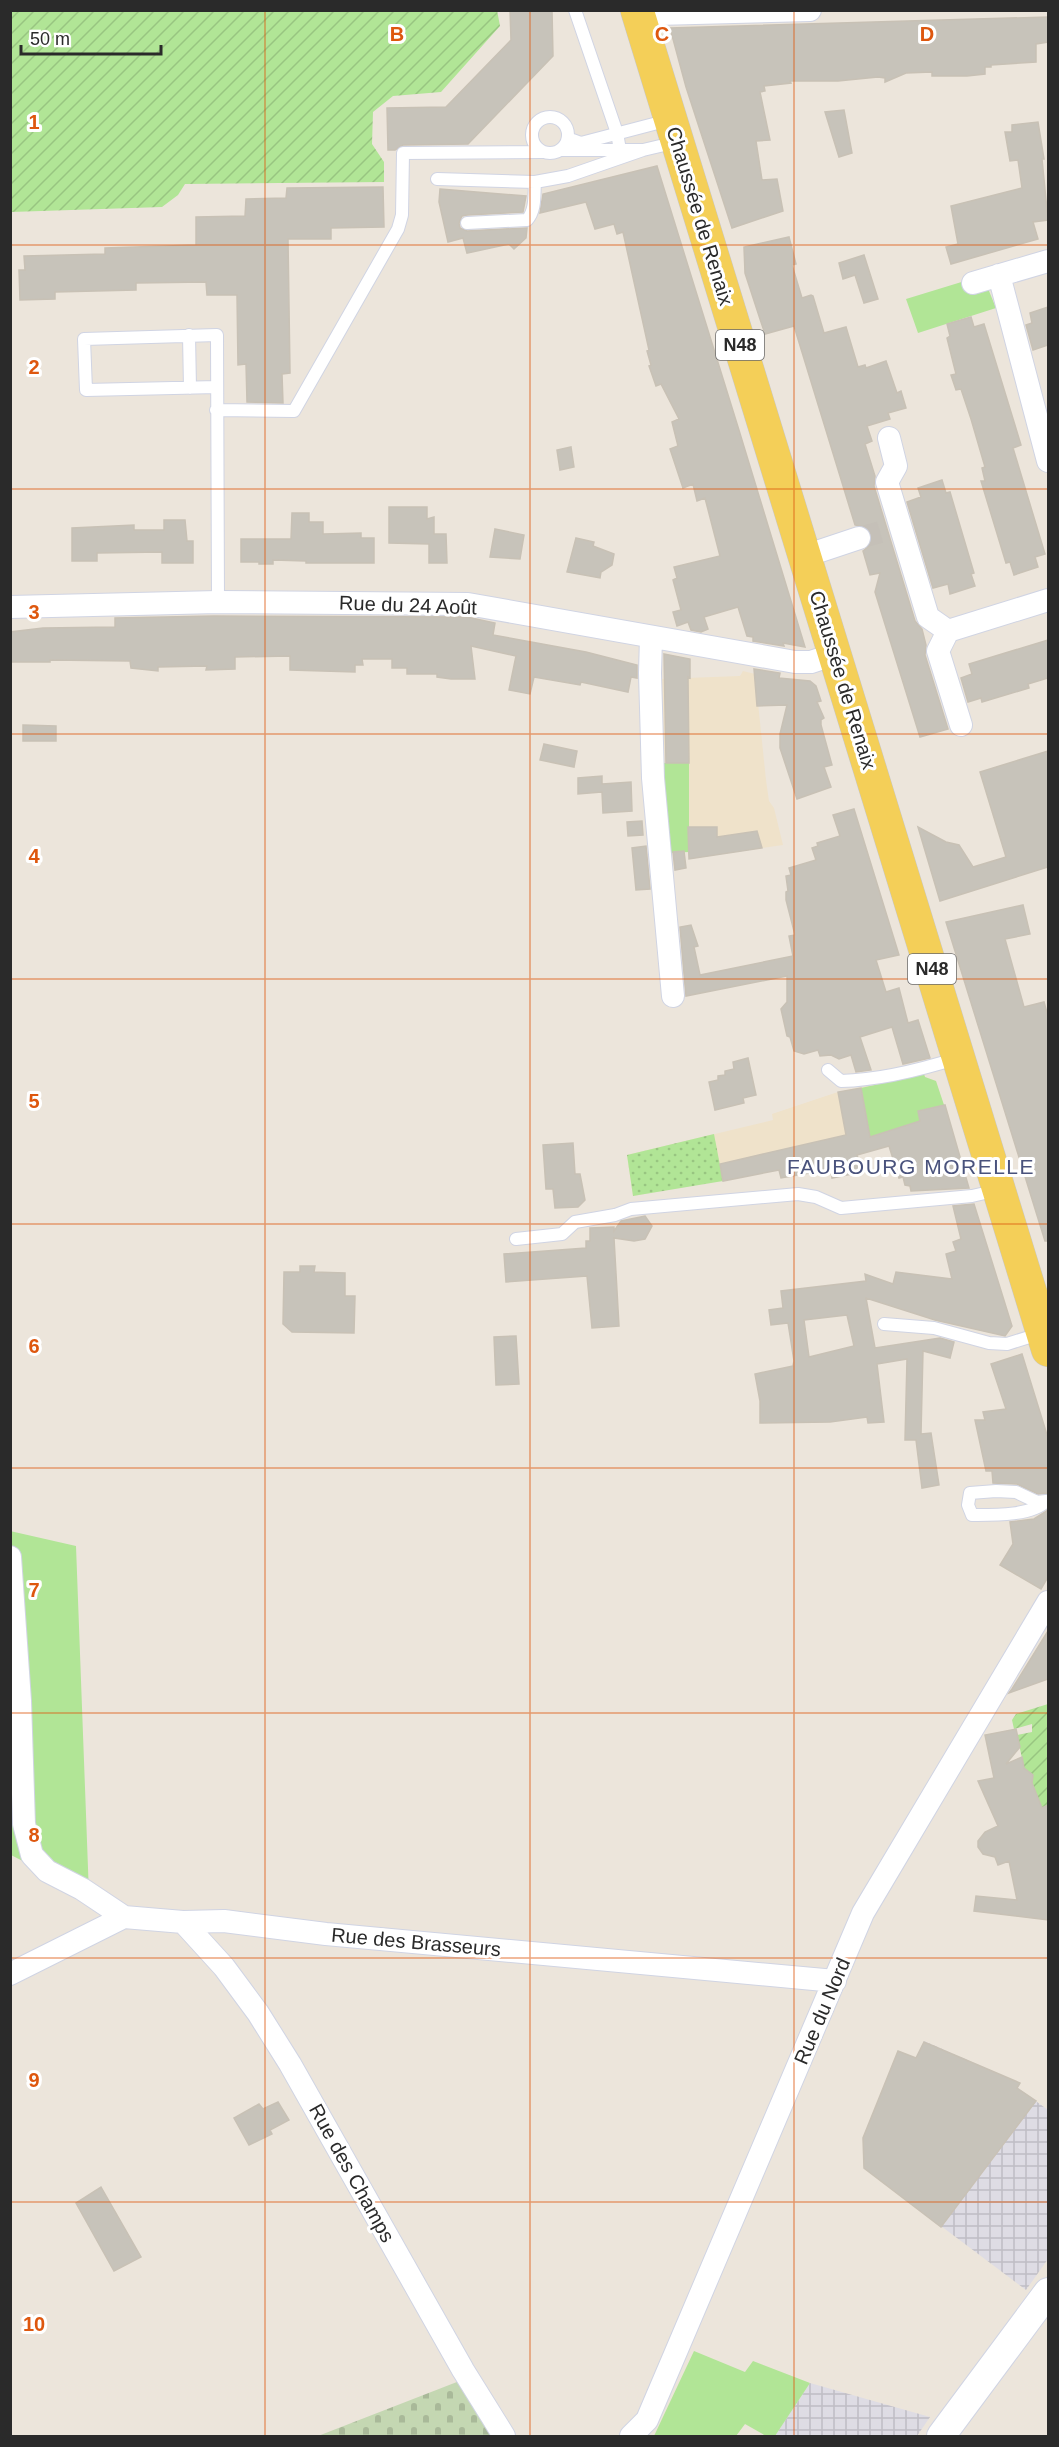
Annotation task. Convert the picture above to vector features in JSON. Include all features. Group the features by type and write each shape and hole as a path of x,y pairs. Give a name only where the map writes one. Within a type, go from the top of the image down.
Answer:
{"main road":[{"name":"Chaussée de Renaix","path":"638,15 999,1190 1044,1323"}],"street":[{"path":"638,15 810,10"},
{"path":"973,283 1048,261"},
{"path":"999,276 1048,461"},
{"path":"889,438 896,466 887,482 895,528 928,617 948,631"},
{"path":"805,556 860,538"},
{"path":"961,725 938,651 948,631 1048,600"},
{"name":"Rue du 24 Août","path":"10,607 218,602 468,604 795,662 811,662 835,654"},
{"path":"651,638 653,778 673,996"},
{"path":"10,1557 20,1701 24,1824 32,1855 47,1870 82,1889 124,1917 10,1974"},
{"name":"Rue du Nord","path":"631,2436 647,2420 871,1898 1048,1602"},
{"name":"Rue des Brasseurs","path":"124,1917 183,1922 224,1921 326,1934 835,1980"},
{"name":"Rue des Champs","path":"183,1922 224,1967 291,2064 458,2360 504,2436"},
{"path":"941,2436 1048,2292"}],"lane":[{"path":"575,10 620,150"},
{"path":"542,152 535,146 532,130 536,122 543,118 553,117 563,122 574,141 581,143 616,133 674,131"},
{"path":"560,150 567,140 567,131"},
{"path":"437,180 535,182 568,176 643,150 674,131"},
{"path":"216,410 294,411 398,229 402,215 403,153 553,153 560,150 643,150"},
{"path":"467,223 527,220 534,208 535,182"},
{"path":"189,335 190,388"},
{"path":"217,387 86,390 84,339 217,335 218,602"},
{"path":"828,1070 841,1081 859,1080 959,1058"},
{"path":"516,1239 562,1234 575,1221 615,1215 631,1209 791,1194 816,1197 841,1208 972,1196 999,1190"},
{"path":"884,1324 934,1328 989,1343 1007,1344 1044,1323"},
{"path":"996,1491 1016,1492 1037,1502 1046,1501 1033,1510 993,1515 972,1515 968,1505 970,1493 996,1491"}],"shaded area":[{"path":"743,671 755,674 769,801 774,808 783,845 706,856 685,851 668,853 660,679 740,676"},
{"path":"924,1074 925,1077 936,1081 951,1126 858,1155 862,1172 832,1178 831,1172 821,1174 821,1171 781,1178 779,1170 633,1196 627,1155 773,1120 772,1114 838,1092"},
{"path":"924,2041 1020,2083 1018,2088 1048,2110 1048,2259 1026,2290 864,2168 863,2138 898,2051 916,2058"},
{"path":"810,2383 930,2417 917,2436 775,2436"}],"green space":[{"path":"497,10 500,26 441,92 393,96 373,112 372,144 384,162 384,182 185,184 178,195 162,207 11,212 11,11"},
{"path":"968,280 989,291 996,308 918,333 906,299"},
{"path":"660,763 689,763 689,852 668,853"},
{"path":"924,1074 925,1077 936,1081 944,1105 918,1111 920,1121 870,1137 861,1088"},
{"path":"714,1134 723,1181 633,1196 627,1155"},
{"path":"10,1531 76,1546 89,1895 11,1855"},
{"path":"1048,1704 1048,1805 1042,1808 1031,1781 1032,1774 1025,1772 1017,1735 1032,1732 1032,1724 1014,1729 1012,1720 1016,1714"},
{"path":"694,2351 745,2372 753,2361 810,2383 775,2436 766,2436 745,2424 736,2436 654,2436"},
{"path":"462,2380 496,2436 318,2436"}],"building":[{"path":"510,10 552,10 553,56 468,144 403,145 395,150 388,150 387,108 446,107 511,40"},
{"path":"1048,17 1048,42 1036,44 1036,62 991,65 991,67 985,67 985,74 967,76 932,76 932,72 906,73 885,82 885,78 878,77 838,81 790,81 791,83 764,86 765,91 760,92 770,140 756,141 762,180 777,179 783,211 732,228 686,87 670,28"},
{"path":"844,110 852,153 839,157 825,112"},
{"path":"1038,122 1044,159 1042,159 1048,220 1033,222 1038,239 951,264 946,247 958,244 951,206 1022,188 1018,160 1010,161 1005,132 1012,132 1012,125"},
{"path":"657,166 805,647 753,641 753,637 747,636 738,607 704,617 708,629 701,632 691,630 688,622 677,626 673,612 681,610 673,580 677,578 674,567 720,556 705,498 697,501 693,484 683,488 670,449 678,446 672,422 679,419 661,384 656,386 649,366 651,365 647,351 649,350 623,232 617,234 614,224 595,229 586,202 540,213 543,194"},
{"path":"383,187 384,227 331,228 331,239 288,239 290,373 282,374 283,403 247,402 246,364 238,365 237,295 207,295 206,282 136,283 136,290 55,292 55,299 20,300 19,270 25,270 24,256 105,254 105,248 196,245 196,217 245,216 246,199 286,198 287,188"},
{"path":"440,189 526,196 523,212 467,215 462,216 459,223 460,228 467,231 527,228 526,238 514,249 509,244 467,253 463,238 448,242 439,202"},
{"path":"789,237 796,264 792,265 802,298 813,296 824,333 846,327 858,367 865,365 866,368 886,361 897,393 901,391 906,408 888,413 890,419 867,426 872,441 865,444 875,476 874,486 915,621 922,629 926,645 925,655 948,729 920,737 875,592 880,573 870,575 863,551 869,546 872,534 867,528 855,525 794,326 765,334 745,273 744,247"},
{"path":"864,255 878,299 864,303 855,275 843,279 839,263"},
{"path":"1048,307 1048,345 1033,350 1026,325 1032,323 1030,313"},
{"path":"971,317 974,327 984,324 1021,445 1013,448 1045,554 1035,557 1038,567 1014,575 1010,562 1006,563 981,481 985,481 982,468 985,467 971,419 961,389 956,390 951,375 956,374 947,338 950,336 947,324"},
{"path":"571,447 574,467 560,470 557,450"},
{"path":"942,480 946,493 950,492 974,573 971,574 975,586 950,594 948,584 933,588 907,502 921,497 918,488"},
{"path":"389,507 427,507 427,519 434,517 434,534 446,534 447,563 429,563 429,544 389,543"},
{"path":"292,513 309,513 309,522 323,522 323,534 361,533 361,538 374,538 374,563 306,563 306,561 273,560 273,564 241,562 241,539 291,539"},
{"path":"164,520 185,520 187,541 193,541 193,563 162,563 162,552 97,553 97,561 72,561 72,528 134,525 134,530 164,530"},
{"path":"495,529 524,535 520,559 490,557"},
{"path":"576,538 594,542 593,546 614,554 612,565 601,572 600,578 567,572"},
{"path":"467,617 495,623 493,635 586,652 637,665 637,678 631,677 628,692 581,682 580,685 534,677 530,694 509,690 516,656 471,646 475,679 451,679 437,677 437,674 407,674 407,668 392,668 392,659 362,659 363,665 355,665 355,672 290,670 290,656 235,657 235,669 206,670 207,666 158,667 158,671 131,668 130,661 10,662 10,632 43,628 115,627 115,618"},
{"path":"1048,640 1048,678 1028,684 1029,688 982,702 981,698 968,702 961,678 972,674 969,664"},
{"path":"664,654 690,659 690,678 688,677 689,763 666,763"},
{"path":"754,669 780,673 779,678 810,681 816,686 821,701 817,702 824,718 821,720 821,725 832,765 824,767 831,787 797,799 780,748 780,734 787,705 757,706"},
{"path":"23,725 56,726 56,741 23,741"},
{"path":"544,744 577,751 574,767 540,760"},
{"path":"1048,751 1048,867 940,901 918,827 946,842 959,845 973,867 1006,857 980,772"},
{"path":"602,776 602,784 631,782 632,811 603,813 602,792 578,794 578,778"},
{"path":"854,809 899,955 876,960 886,992 899,988 908,1023 918,1020 930,1058 903,1064 892,1027 860,1037 871,1070 856,1072 851,1055 839,1059 831,1055 820,1056 818,1050 804,1054 794,1051 790,1037 787,1036 781,1009 787,1002 787,976 686,996 680,927 691,925 698,946 694,947 700,975 793,956 789,936 795,935 786,900 788,891 786,876 791,875 789,868 816,860 812,848 818,846 817,843 840,836 833,815"},
{"path":"642,821 643,835 628,836 627,822"},
{"path":"688,827 717,827 717,837 757,831 762,848 689,859"},
{"path":"646,846 650,889 636,890 632,848"},
{"path":"684,851 686,868 675,870 673,852"},
{"path":"1023,905 1030,934 1005,939 1024,1007 1044,1002 1048,1016 1048,1241 1045,1241 946,922"},
{"path":"748,1058 756,1095 743,1098 744,1103 715,1110 709,1082 718,1080 718,1076 725,1075 725,1071 734,1069 733,1062"},
{"path":"861,1088 870,1137 920,1121 918,1111 945,1105 969,1188 911,1191 910,1186 905,1185 903,1177 899,1178 889,1146 857,1155 862,1172 832,1178 831,1172 821,1174 821,1171 781,1178 779,1170 723,1181 720,1164 846,1135 838,1092"},
{"path":"573,1143 575,1174 580,1174 585,1200 578,1207 555,1208 553,1189 546,1189 543,1145"},
{"path":"974,1204 1012,1326 1005,1336 935,1320 866,1298 875,1348 940,1338 954,1342 950,1358 923,1351 921,1434 931,1433 939,1485 922,1488 916,1440 905,1440 907,1359 877,1364 884,1422 868,1423 867,1417 830,1422 760,1423 760,1401 755,1374 793,1366 794,1361 788,1323 771,1325 769,1310 783,1308 781,1291 866,1281 865,1274 893,1284 896,1272 952,1279 946,1254 956,1251 953,1242 961,1239 953,1206","holes":["847,1315 854,1346 809,1357 804,1320"]},
{"path":"645,1216 652,1226 645,1239 634,1241 614,1238 619,1326 592,1328 587,1276 506,1282 504,1254 586,1248 586,1241 590,1241 590,1228 614,1227 614,1231 621,1221"},
{"path":"300,1266 315,1266 314,1272 345,1273 345,1296 355,1296 354,1333 292,1332 283,1324 284,1272 300,1272"},
{"path":"516,1336 519,1384 496,1385 494,1337"},
{"path":"1022,1354 1048,1438 1048,1493 1038,1494 1017,1484 993,1483 992,1471 986,1471 975,1420 985,1420 983,1412 1006,1409 991,1364"},
{"path":"1048,1510 1048,1577 1041,1589 1000,1565 1013,1544 1010,1522 1034,1519"},
{"path":"1048,1631 1048,1679 1009,1693 1012,1689"},
{"path":"1016,1729 1020,1747 1006,1764 1022,1757 1024,1768 1033,1775 1032,1783 1042,1808 1048,1805 1048,1920 974,1911 976,1896 1017,1900 1009,1861 998,1865 995,1857 983,1854 978,1847 978,1841 985,1832 998,1826 978,1781 994,1778 985,1735"},
{"path":"924,2042 1020,2083 1017,2088 1036,2101 941,2227 864,2168 863,2138 898,2051 916,2058"},
{"path":"278,2102 289,2120 270,2130 272,2134 249,2145 234,2118 259,2104 263,2109"},
{"path":"101,2187 141,2257 114,2271 76,2203"}],"tunnel":[{"path":"859,538 891,529"}],"district":[{"name":"FAUBOURG MORELLE","path":"911,1167"}]}
